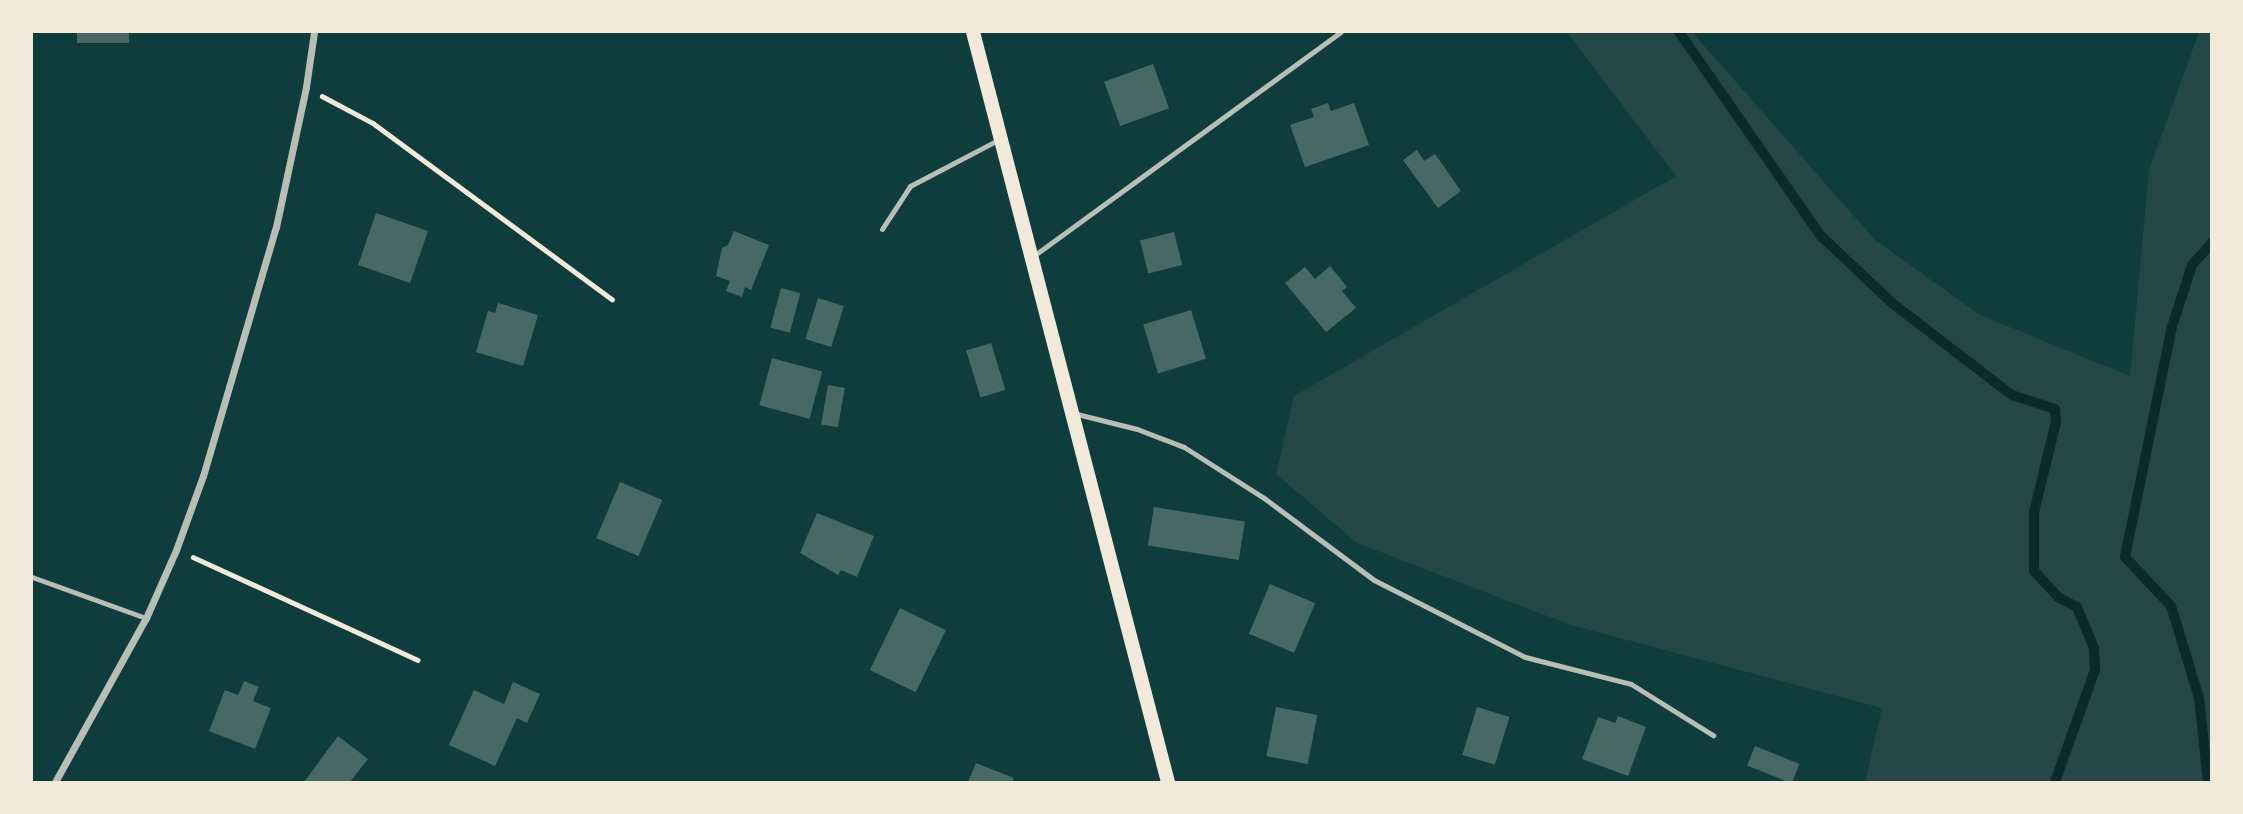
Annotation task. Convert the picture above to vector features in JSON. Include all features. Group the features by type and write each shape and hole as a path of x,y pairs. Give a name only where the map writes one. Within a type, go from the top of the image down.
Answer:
{"main road":[{"path":"973,32 1168,782"}],"street":[{"path":"55,782 146,618 177,550 203,476 276,227 306,88 314,32"}],"lane":[{"path":"1032,257 1341,32"},
{"path":"882,229 910,186 1001,138"},
{"path":"1070,412 1137,429 1184,447 1264,498 1374,580 1525,657 1631,684 1713,735"},
{"path":"32,577 146,618"}],"path":[{"path":"306,88 373,123 612,299"},
{"path":"177,550 418,660"}],"shaded area":[{"path":"1567,32 1692,32 1875,240 1980,315 2130,376 2149,170 2199,32 2211,32 2211,782 1865,782 1882,708 1571,625 1357,543 1276,474 1294,396 1676,176"}],"building":[{"path":"77,32 129,32 129,43 77,43"},
{"path":"1153,64 1169,108 1120,126 1104,82"},
{"path":"1328,103 1331,111 1354,103 1369,145 1305,167 1290,125 1314,117 1311,109"},
{"path":"1417,150 1424,161 1435,154 1461,191 1438,208 1403,160"},
{"path":"376,213 428,231 410,283 358,265"},
{"path":"734,231 769,245 751,290 745,287 742,297 726,291 730,281 716,276 722,248 728,245"},
{"path":"1174,232 1182,265 1148,273 1140,240"},
{"path":"1330,266 1347,287 1342,291 1356,308 1326,332 1285,283 1305,267 1315,279"},
{"path":"781,288 800,293 790,333 770,328"},
{"path":"818,298 844,306 831,347 805,339"},
{"path":"498,303 538,315 523,366 476,352 488,311 495,313"},
{"path":"1191,310 1206,359 1158,373 1143,325"},
{"path":"991,343 1005,390 980,397 966,351"},
{"path":"772,358 822,371 810,419 759,405"},
{"path":"828,385 845,388 838,427 821,424"},
{"path":"620,482 662,500 639,556 596,538"},
{"path":"1154,507 1245,521 1239,560 1148,546"},
{"path":"817,513 874,536 857,577 841,570 838,575 800,553"},
{"path":"1270,584 1315,603 1294,653 1249,634"},
{"path":"900,608 946,630 916,692 870,670"},
{"path":"244,681 259,687 253,701 271,708 255,749 209,731 225,690 238,695"},
{"path":"513,682 540,694 527,723 517,718 495,766 449,745 474,690 504,704"},
{"path":"1276,707 1317,715 1308,764 1266,756"},
{"path":"1477,707 1510,717 1495,765 1462,755"},
{"path":"1618,716 1646,727 1628,776 1582,759 1598,717 1615,723"},
{"path":"338,736 368,759 350,782 304,782"},
{"path":"1755,746 1800,764 1792,782 1747,765"},
{"path":"976,763 1014,778 1012,782 968,782"}],"waterway":[{"path":"1679,32 1821,236 1892,303 2012,395 2055,409 2056,422 2034,512 2034,571 2058,597 2077,607 2094,648 2095,670 2055,782"},
{"path":"2208,782 2199,698 2171,606 2125,557 2171,330 2192,265 2212,243"}]}
